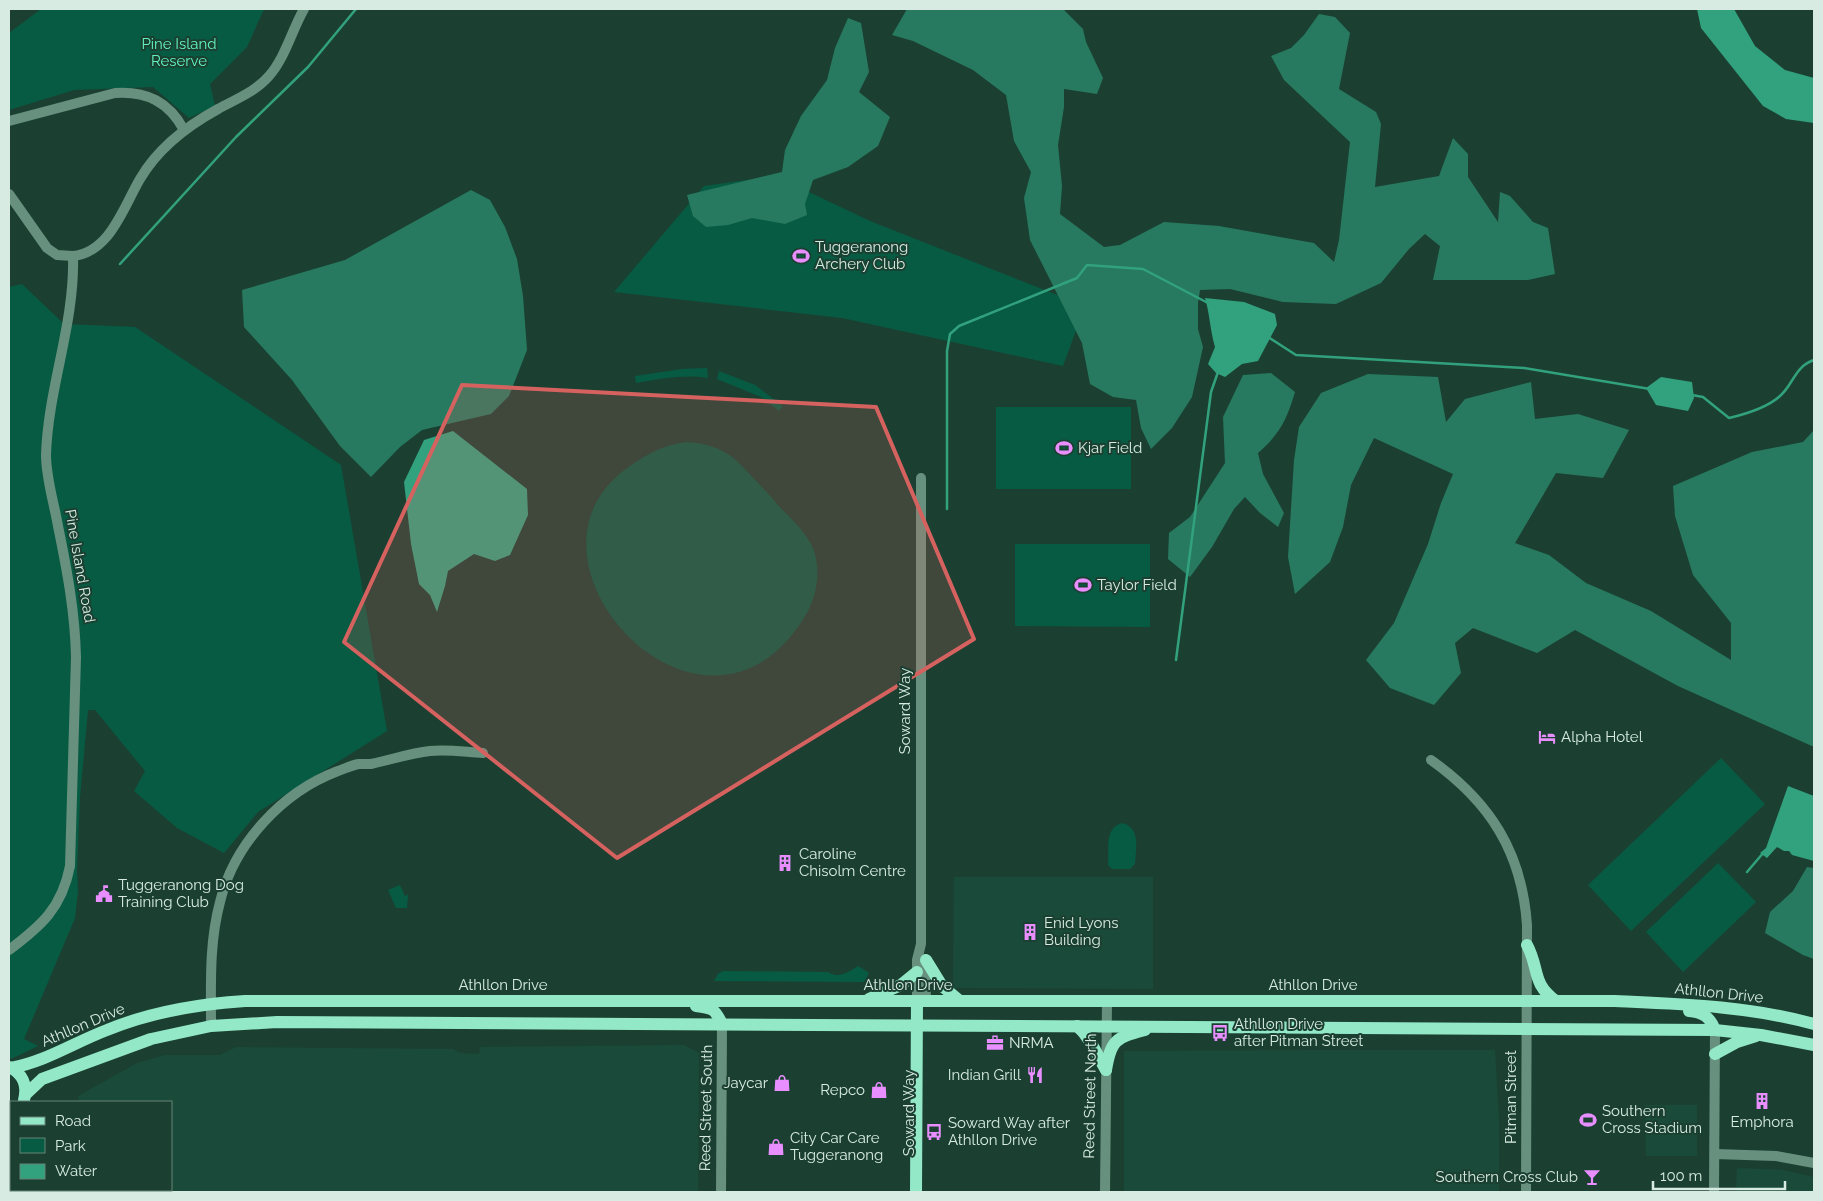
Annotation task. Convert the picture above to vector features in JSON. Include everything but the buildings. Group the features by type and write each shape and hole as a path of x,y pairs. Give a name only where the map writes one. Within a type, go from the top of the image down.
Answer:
{"main road":[{"path":"1526,945 1532,955 1536,976 1542,990 1556,1001"},
{"path":"926,960 942,986 960,1001"},
{"path":"865,1001 901,985 917,972"},
{"name":"Athllon Drive","path":"10,1068 35,1063 108,1029 141,1018 211,1003 245,1001 1556,1001 1716,1006 1754,1011 1814,1024"},
{"path":"661,1001 709,1008 718,1013 722,1024"},
{"path":"722,1024 723,1013 732,1005 758,1001"},
{"name":"Soward Way","path":"921,1001 925,1192"},
{"path":"1646,1003 1702,1013 1712,1021 1715,1030"},
{"path":"1715,1030 1719,1020 1728,1013 1754,1011"},
{"path":"24,1100 42,1079 151,1039 211,1026 277,1022 1715,1030 1761,1035 1814,1045"},
{"name":"Soward Way","path":"916,1192 921,1025"},
{"path":"1077,1026 1083,1030 1106,1070"},
{"path":"1106,1070 1109,1051 1119,1039 1160,1026"},
{"path":"1715,1054 1738,1042 1761,1035"},
{"path":"10,1068 23,1079 25,1084 24,1100"}],"street":[{"path":"10,200 47,248 57,255 73,256 91,252 100,245 125,207 147,168 164,148 184,130 216,110 249,93 270,75 279,61 294,26 304,9"},
{"path":"9,121 116,93 129,92 143,94 162,104 173,113 184,130"},
{"name":"Pine Island Road","path":"9,950 31,933 52,912 62,895 70,866 76,624 46,457 50,412 72,294 73,256"},
{"name":"Soward Way","path":"921,478 921,944 917,960 921,1001"},
{"path":"211,1026 210,962 214,928 222,894 245,846 282,804 309,785 358,764 370,764 430,751 483,753"},
{"name":"Pitman Street","path":"1431,760 1474,796 1498,828 1510,853 1522,888 1525,906 1526,945 1526,1192"},
{"name":"Soward Way","path":"921,944 926,960 921,1001"},
{"name":"Reed Street North","path":"1105,1192 1107,1001"},
{"name":"Reed Street South","path":"721,1192 722,1024"},
{"path":"1714,1192 1715,1030"},
{"path":"1715,1154 1776,1156 1814,1163"}],"highlighted area":[{"path":"462,385 876,407 974,639 617,858 344,642"}],"shaded area":[{"path":"907,9 1063,9 1083,29 1086,42 1103,78 1097,94 1064,89 1064,107 1058,145 1062,186 1060,214 1104,247 1120,245 1164,222 1219,226 1314,243 1334,262 1339,240 1350,142 1284,80 1271,56 1291,48 1304,35 1319,14 1335,17 1350,33 1339,89 1376,112 1381,124 1375,187 1439,176 1453,138 1468,154 1468,177 1498,222 1500,192 1510,196 1533,222 1548,228 1555,274 1528,280 1433,280 1440,246 1425,234 1409,249 1381,283 1336,304 1283,302 1230,289 1200,290 1198,329 1203,347 1192,397 1172,428 1151,449 1141,428 1136,400 1113,397 1090,384 1082,343 1030,240 1024,198 1031,172 1014,141 1006,95 973,70 913,41 892,35"},
{"path":"848,18 861,23 869,72 859,92 890,117 878,146 848,167 813,180 805,204 807,215 785,224 752,218 728,225 706,227 693,216 687,195 782,172 785,150 801,116 827,80 835,48"},
{"path":"471,190 490,200 505,227 517,259 523,296 527,350 509,396 491,414 422,430 400,447 371,477 340,446 292,380 244,327 242,290 345,260"},
{"path":"1271,373 1295,392 1282,426 1258,453 1263,474 1284,513 1278,527 1260,513 1245,497 1234,509 1212,547 1190,577 1168,559 1169,533 1190,517 1225,463 1223,417 1243,375"},
{"path":"1368,374 1438,377 1446,422 1465,399 1531,382 1535,419 1578,414 1629,430 1603,478 1556,473 1515,543 1549,555 1586,583 1651,611 1731,660 1731,623 1693,575 1675,516 1673,486 1752,452 1803,442 1814,430 1814,747 1678,686 1575,630 1537,653 1473,628 1455,643 1461,673 1434,705 1390,688 1366,660 1394,623 1428,544 1441,503 1453,474 1374,438 1351,485 1343,527 1330,562 1295,594 1288,557 1294,460 1299,427 1321,393"},
{"path":"1807,867 1814,868 1814,959 1803,955 1765,933 1770,912 1793,891"},
{"path":"954,877 1153,877 1153,989 953,988"},
{"path":"684,1045 699,1053 698,1192 133,1192 131,1191 172,1191 172,1101 79,1101 78,1096 137,1063 165,1055 220,1055 236,1047 453,1049 460,1053 479,1054 480,1047"},
{"path":"1495,1050 1499,1121 1499,1192 1124,1192 1124,1051"},
{"path":"1645,1105 1697,1105 1697,1156 1646,1156"},
{"path":"1737,1168 1783,1170 1814,1177 1814,1192 1736,1192"}],"green space":[{"name":"Pine Island Reserve","path":"41,9 264,9 247,47 210,84 215,106 189,118 153,87 74,90 9,110 9,33"},
{"name":"Tuggeranong Archery Club","path":"775,176 870,221 1085,306 1063,366 842,318 614,292 704,186"},
{"path":"22,284 64,324 135,327 341,465 387,731 258,812 224,853 177,828 134,791 145,771 95,710 88,710 80,797 78,891 75,918 24,1039 38,1046 11,1059 9,1056 9,287"},
{"path":"707,368 708,378 681,377 636,383 635,376 682,369"},
{"path":"719,371 755,385 783,406 779,411 761,397 717,379"},
{"name":"Kjar Field","path":"996,407 1131,407 1131,489 996,489"},
{"path":"686,442 713,447 732,456 798,525 812,547 817,565 817,584 808,611 767,658 721,675 675,668 634,642 603,603 587,558 592,512 622,472 652,452"},
{"name":"Taylor Field","path":"1015,544 1150,544 1150,627 1015,626"},
{"path":"1721,758 1765,804 1631,931 1588,885"},
{"path":"1122,823 1132,829 1135,834 1135,864 1130,869 1112,869 1108,865 1110,835 1116,826"},
{"path":"1718,863 1756,902 1683,972 1646,932"},
{"path":"400,885 405,896 408,895 407,908 396,908 388,890"},
{"path":"858,966 869,973 864,982 714,981 718,974 723,971 828,972 840,975"}],"water":[{"path":"1697,9 1734,9 1755,46 1785,70 1814,78 1814,123 1786,119 1763,106 1701,28"},
{"path":"1205,298 1244,302 1275,314 1277,325 1258,361 1242,364 1225,377 1216,373 1208,364 1215,347"},
{"path":"1661,377 1692,382 1694,398 1688,411 1656,405 1646,388"},
{"path":"453,431 527,489 528,515 510,555 495,561 474,554 448,571 437,612 430,595 419,584 411,544 404,482 424,440"},
{"path":"1788,786 1814,796 1814,861 1792,855 1789,851 1784,851 1777,847 1767,858 1760,853 1766,848"}],"waterway":[{"path":"120,264 236,137 308,67 356,9"},
{"path":"947,509 947,351 950,334 959,326 1077,278 1087,265 1143,269 1208,303"},
{"path":"1268,337 1296,355 1524,368 1650,389"},
{"path":"1692,395 1703,397 1729,418 1742,415 1775,400 1784,392 1798,371 1814,360"},
{"path":"1176,660 1211,392 1218,372"},
{"path":"1747,872 1764,852"}],"place":[{"name":"Tuggeranong Archery Club","path":"801,256"},
{"name":"Kjar Field","path":"1064,448"},
{"name":"Taylor Field","path":"1083,585"},
{"name":"Alpha Hotel","path":"1547,737"},
{"name":"Caroline Chisolm Centre","path":"785,863"},
{"name":"Tuggeranong Dog Training Club","path":"104,894"},
{"name":"Enid Lyons Building","path":"1030,932"},
{"name":"Athllon Drive after Pitman Street","path":"1220,1033"},
{"name":"NRMA","path":"995,1043"},
{"name":"Indian Grill","path":"1035,1075"},
{"name":"Jaycar","path":"782,1083"},
{"name":"Repco","path":"879,1090"},
{"name":"Emphora","path":"1762,1101"},
{"name":"Southern Cross Stadium","path":"1588,1120"},
{"name":"Soward Way after Athllon Drive","path":"934,1132"},
{"name":"City Car Care Tuggeranong","path":"776,1147"},
{"name":"Southern Cross Club","path":"1592,1177"}]}
